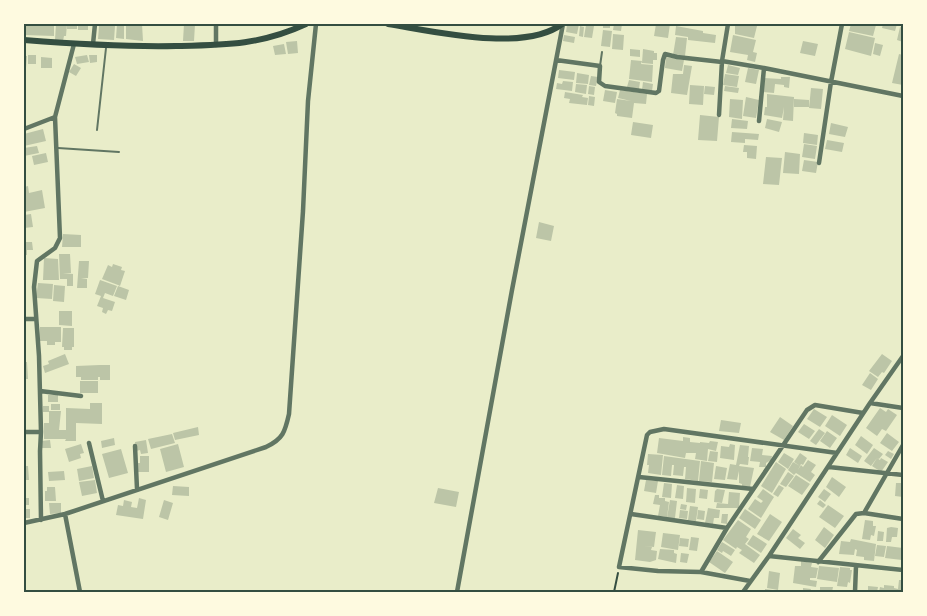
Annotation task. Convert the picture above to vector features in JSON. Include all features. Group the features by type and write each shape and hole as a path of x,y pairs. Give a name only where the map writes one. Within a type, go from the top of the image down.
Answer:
{"main road":[{"path":"24,40 107,45 234,45 256,41 306,24"},
{"path":"388,24 480,38 498,38 533,35 562,24"}],"street":[{"path":"93,44 95,24"},
{"path":"216,24 216,45"},
{"path":"24,523 65,514 276,442 286,429 289,414 303,211 308,101 316,24"},
{"path":"457,592 562,24"},
{"path":"719,115 722,61 728,24"},
{"path":"819,163 842,24"},
{"path":"41,520 40,391 34,287 37,261 55,248 60,238 55,117 74,44"},
{"path":"556,60 600,66 599,79 601,84 656,93 659,91 665,54 764,68 903,96"},
{"path":"759,122 764,68"},
{"path":"24,129 55,117"},
{"path":"24,319 36,319"},
{"path":"743,592 903,356"},
{"path":"40,391 81,396"},
{"path":"870,403 903,408"},
{"path":"701,572 727,528 807,410 812,406 829,406 863,413"},
{"path":"750,581 701,572 658,571 620,567 646,439 650,432 664,429 837,453"},
{"path":"24,432 41,432"},
{"path":"89,443 103,501"},
{"path":"864,513 901,453 903,445"},
{"path":"135,446 137,490"},
{"path":"829,467 903,475"},
{"path":"639,477 753,489"},
{"path":"818,562 856,514 864,513 903,519"},
{"path":"65,514 80,592"},
{"path":"631,514 727,528"},
{"path":"769,556 903,570"},
{"path":"855,592 856,566"}],"lane":[{"path":"96,130 107,45"},
{"path":"600,66 602,52"},
{"path":"56,148 119,152"}],"path":[{"path":"614,592 620,567"}],"building":[{"path":"33,24 54,24 54,36 24,35 24,26 33,26"},
{"path":"56,24 67,24 66,36 64,36 63,41 55,40"},
{"path":"67,24 77,24 77,29 67,29"},
{"path":"78,24 88,24 88,30 78,30"},
{"path":"117,24 124,24 124,39 116,38"},
{"path":"126,24 142,24 143,41 126,39"},
{"path":"184,24 195,24 194,41 183,41"},
{"path":"572,24 579,24 577,34 566,32 567,25 572,26"},
{"path":"603,24 610,24 610,28 603,28"},
{"path":"614,24 622,24 621,31 613,30"},
{"path":"656,24 670,24 668,38 654,36"},
{"path":"735,24 757,26 754,38 735,34"},
{"path":"851,24 876,25 873,36 849,31"},
{"path":"883,24 897,24 895,31 882,28"},
{"path":"586,25 594,26 592,38 584,37"},
{"path":"99,26 115,26 114,40 98,39"},
{"path":"580,26 584,27 583,37 579,36"},
{"path":"676,26 716,35 715,43 688,40 688,37 675,35"},
{"path":"900,27 903,28 903,42 897,40"},
{"path":"603,30 612,31 610,47 601,46"},
{"path":"849,32 875,38 871,56 845,49"},
{"path":"613,34 624,35 623,50 612,49"},
{"path":"564,35 575,37 574,43 563,41"},
{"path":"733,35 756,40 753,52 757,53 755,62 747,60 748,55 730,52"},
{"path":"676,37 687,38 685,56 673,55"},
{"path":"297,41 298,53 288,54 286,42"},
{"path":"803,41 818,44 815,56 800,53"},
{"path":"875,43 883,45 880,56 873,54"},
{"path":"284,44 286,54 275,55 273,46"},
{"path":"630,49 640,50 640,57 630,56"},
{"path":"643,49 657,53 657,60 653,60 653,64 642,63"},
{"path":"899,54 903,55 903,85 892,83"},
{"path":"28,55 36,55 36,64 28,64"},
{"path":"87,55 89,62 77,64 75,57"},
{"path":"89,55 97,55 97,62 90,63"},
{"path":"24,56 27,56 26,68 24,68"},
{"path":"41,57 52,58 52,68 41,68"},
{"path":"666,57 684,60 682,71 665,68"},
{"path":"631,60 642,61 641,64 653,65 652,82 629,79"},
{"path":"74,64 81,68 76,76 69,72"},
{"path":"684,65 692,66 687,95 671,93 673,74 683,74"},
{"path":"728,65 740,68 738,75 726,73"},
{"path":"748,68 759,70 756,84 745,82"},
{"path":"559,70 575,72 574,80 558,78"},
{"path":"577,73 589,75 588,84 576,83"},
{"path":"725,74 739,76 737,87 723,85"},
{"path":"591,76 598,77 596,86 589,85"},
{"path":"781,77 790,77 789,88 784,87 784,85 775,84 774,93 763,92 764,78 781,79"},
{"path":"629,80 640,82 639,89 627,87"},
{"path":"563,81 573,82 572,91 556,89 557,83 562,84"},
{"path":"643,82 653,84 652,91 642,90"},
{"path":"576,84 587,85 586,94 575,92"},
{"path":"690,85 704,86 703,105 689,104"},
{"path":"589,86 595,87 594,95 588,94"},
{"path":"705,86 715,87 714,95 704,94"},
{"path":"725,86 739,88 738,93 724,91"},
{"path":"811,88 823,89 821,109 809,108"},
{"path":"605,90 617,92 615,103 603,101"},
{"path":"620,90 647,94 646,104 634,103 632,118 617,116 615,113 617,99 631,101 618,98"},
{"path":"565,92 583,95 582,97 588,98 587,105 569,103 570,99 564,98"},
{"path":"767,94 794,97 793,121 783,120 784,107 782,118 764,115 765,107 767,107"},
{"path":"589,96 595,97 594,106 588,105"},
{"path":"746,97 759,100 756,118 743,116"},
{"path":"730,99 743,100 742,119 729,117"},
{"path":"794,99 809,100 809,107 794,107"},
{"path":"700,115 719,117 717,141 698,140"},
{"path":"732,119 748,121 747,129 731,128"},
{"path":"767,119 782,122 779,132 765,128"},
{"path":"633,122 653,125 651,138 631,135"},
{"path":"831,123 848,127 845,137 829,134"},
{"path":"43,129 46,141 24,146 24,134"},
{"path":"732,132 759,134 758,140 745,139 745,143 731,142"},
{"path":"804,133 818,135 817,145 803,143"},
{"path":"827,140 844,143 842,152 825,149"},
{"path":"804,144 817,146 815,159 802,157"},
{"path":"744,145 757,146 756,159 747,158 747,152 743,152"},
{"path":"37,146 39,153 24,156 24,148"},
{"path":"785,152 800,154 799,174 783,173"},
{"path":"46,153 48,162 34,165 32,156"},
{"path":"766,157 782,158 779,185 763,184"},
{"path":"804,160 818,162 816,173 802,171"},
{"path":"28,186 29,193 42,190 45,208 24,212 24,187"},
{"path":"31,214 33,227 24,228 24,215"},
{"path":"539,222 554,226 551,241 536,238"},
{"path":"63,234 81,235 81,247 62,247"},
{"path":"24,242 32,242 33,250 27,250 27,255 24,255"},
{"path":"59,254 70,254 71,273 63,273 73,274 73,286 67,286 67,279 60,279"},
{"path":"44,258 58,259 59,280 43,280"},
{"path":"79,261 89,261 88,278 81,278 87,279 87,288 77,288"},
{"path":"113,264 122,267 121,270 125,271 120,286 102,279 108,265 112,267"},
{"path":"100,280 117,286 113,296 105,293 103,298 115,302 112,311 108,310 106,314 102,312 103,308 97,306 101,296 95,294"},
{"path":"38,283 53,284 52,299 36,298"},
{"path":"24,285 26,285 26,297 24,297"},
{"path":"54,285 65,286 64,302 53,301"},
{"path":"118,286 129,290 126,300 114,296"},
{"path":"59,311 72,311 72,326 59,325"},
{"path":"40,327 61,327 61,342 55,342 55,345 47,345 47,341 39,341"},
{"path":"63,328 74,328 74,347 72,347 72,350 64,350 64,347 62,347"},
{"path":"65,354 69,364 45,373 43,366 49,364 48,361"},
{"path":"882,354 892,361 884,373 882,372 878,377 869,371"},
{"path":"24,362 27,362 28,379 24,379"},
{"path":"110,365 110,380 100,380 100,377 98,377 98,380 81,380 81,377 76,377 76,366"},
{"path":"870,373 878,379 871,390 862,385"},
{"path":"80,381 98,381 98,393 80,393"},
{"path":"48,395 58,395 58,402 48,402"},
{"path":"90,403 102,403 102,424 76,423 76,441 44,439 44,423 49,423 49,411 61,411 59,430 66,430 66,408 90,409"},
{"path":"51,404 60,404 60,410 51,410"},
{"path":"43,406 49,406 49,412 43,412"},
{"path":"880,408 886,412 888,409 897,415 886,431 882,429 877,436 866,428"},
{"path":"814,409 827,417 820,427 807,419"},
{"path":"832,415 847,425 840,436 825,426"},
{"path":"780,417 793,426 784,440 770,432"},
{"path":"721,420 741,423 739,433 719,431"},
{"path":"804,424 815,431 809,439 798,432"},
{"path":"198,427 199,435 175,440 173,433"},
{"path":"819,429 825,433 816,445 810,441"},
{"path":"827,431 837,438 830,448 820,441"},
{"path":"887,433 899,442 892,451 880,443"},
{"path":"172,434 175,443 151,449 148,439"},
{"path":"861,436 873,445 867,454 855,445"},
{"path":"683,437 690,438 690,442 718,442 716,451 708,449 707,461 695,459 696,453 686,453 685,458 657,453 659,438 683,441"},
{"path":"114,438 115,445 102,448 101,441"},
{"path":"50,440 51,448 42,448 41,441"},
{"path":"146,440 148,453 141,454 140,450 136,451 135,442"},
{"path":"81,444 84,453 80,454 81,458 69,462 65,449"},
{"path":"178,444 184,467 166,472 160,449"},
{"path":"730,444 735,445 734,460 720,458 721,446 729,447"},
{"path":"740,445 749,446 748,465 740,464 739,466 754,468 750,487 742,486 739,483 739,471 737,480 727,479 730,464 736,465"},
{"path":"752,448 763,449 762,455 772,456 771,460 766,463 766,467 759,467 760,462 750,461"},
{"path":"850,448 862,456 858,463 846,455"},
{"path":"874,448 883,454 871,466 864,461"},
{"path":"121,449 128,473 109,478 102,454"},
{"path":"710,451 718,452 717,462 708,461"},
{"path":"888,451 894,454 891,459 885,455"},
{"path":"784,453 794,459 788,469 778,462"},
{"path":"800,453 807,458 803,465 801,464 800,466 794,462"},
{"path":"648,454 663,455 661,475 648,473"},
{"path":"140,456 149,456 149,472 137,472 137,463 140,463"},
{"path":"664,456 700,461 698,481 685,479 686,467 684,467 683,476 673,475 674,465 672,465 671,476 662,475"},
{"path":"877,458 888,462 881,472 872,466"},
{"path":"808,460 816,465 811,472 815,475 810,482 796,473 794,475 788,470 793,462 800,466 798,470"},
{"path":"701,461 714,463 712,482 699,481"},
{"path":"776,462 786,469 772,493 761,486"},
{"path":"24,466 28,466 29,480 24,480"},
{"path":"92,466 94,478 79,481 77,469"},
{"path":"716,466 727,468 725,480 714,479"},
{"path":"64,471 65,480 49,481 48,472"},
{"path":"788,472 794,476 786,487 780,484"},
{"path":"796,475 810,484 802,495 788,486"},
{"path":"832,477 846,487 839,497 826,487"},
{"path":"95,480 97,493 82,496 79,482"},
{"path":"646,480 658,481 656,493 644,491"},
{"path":"664,483 672,484 671,498 662,497"},
{"path":"896,483 903,483 903,497 895,496"},
{"path":"677,485 684,486 683,499 675,498"},
{"path":"779,485 784,488 778,497 773,494"},
{"path":"173,486 189,487 189,496 172,495"},
{"path":"47,487 55,487 56,501 45,501"},
{"path":"438,488 459,492 456,507 434,503"},
{"path":"687,488 696,489 695,503 686,502"},
{"path":"700,489 708,490 707,499 699,498"},
{"path":"717,489 725,490 722,503 714,502"},
{"path":"763,489 774,497 761,518 748,509 755,499 761,503 763,501 757,497"},
{"path":"824,489 831,494 825,502 818,497"},
{"path":"729,492 740,493 739,508 716,508 717,503 728,504"},
{"path":"655,495 659,495 659,498 665,498 665,501 669,502 667,517 658,516 660,505 653,504"},
{"path":"24,498 29,498 29,505 24,505"},
{"path":"139,498 146,500 143,519 116,515 118,505 123,506 124,500 132,502 131,507 137,508"},
{"path":"164,500 173,503 168,520 159,517"},
{"path":"670,500 677,501 675,518 667,518"},
{"path":"820,500 826,505 823,508 817,504"},
{"path":"49,503 61,503 61,513 50,514"},
{"path":"681,504 687,505 686,510 680,509"},
{"path":"828,505 844,516 835,528 819,517"},
{"path":"690,506 698,507 696,521 688,520"},
{"path":"708,508 720,510 719,518 714,518 713,524 705,523"},
{"path":"24,509 30,509 30,518 24,518"},
{"path":"745,509 761,520 755,529 739,518"},
{"path":"680,510 688,511 687,519 679,518"},
{"path":"698,510 705,511 704,520 697,519"},
{"path":"722,514 728,514 727,524 721,523"},
{"path":"770,514 782,522 769,541 757,534"},
{"path":"738,520 751,529 746,537 749,539 745,544 760,555 754,563 739,553 742,550 737,547 736,549 723,540"},
{"path":"865,520 873,521 873,526 876,526 874,536 871,535 870,540 862,539"},
{"path":"824,527 834,535 825,548 815,540"},
{"path":"887,528 898,528 897,537 892,537 891,542 886,542"},
{"path":"793,529 801,535 798,538 805,543 800,549 786,538"},
{"path":"638,530 656,532 654,547 644,546 652,547 651,550 657,551 656,560 650,562 635,560"},
{"path":"878,531 884,532 883,541 877,541"},
{"path":"663,533 680,535 678,550 661,547"},
{"path":"753,535 767,544 761,553 747,544"},
{"path":"691,537 699,538 697,551 689,550"},
{"path":"680,538 689,539 688,547 679,546"},
{"path":"851,539 876,544 874,561 864,560 864,557 856,556 857,550 855,549 854,555 839,554 841,541 850,542"},
{"path":"722,542 735,550 731,556 717,550"},
{"path":"877,545 886,546 884,557 875,556"},
{"path":"887,546 903,548 902,560 885,558"},
{"path":"660,549 674,550 674,553 677,554 676,563 658,559"},
{"path":"717,551 733,562 725,573 709,562"},
{"path":"681,553 689,554 687,563 680,562"},
{"path":"801,561 812,563 811,567 818,568 816,578 810,578 810,580 817,581 816,587 793,583 795,566 801,566"},
{"path":"819,566 839,568 837,582 817,579"},
{"path":"840,567 852,570 850,583 848,582 847,587 837,586"},
{"path":"769,571 780,573 778,590 767,588"},
{"path":"899,580 903,580 903,592 879,592 880,587 884,588 884,585 894,586 894,588 898,589"},
{"path":"868,586 878,587 877,592 868,592"},
{"path":"820,587 833,587 832,592 820,592"},
{"path":"803,588 811,589 810,592 803,592"},
{"path":"765,589 780,591 780,592 765,592"}]}
